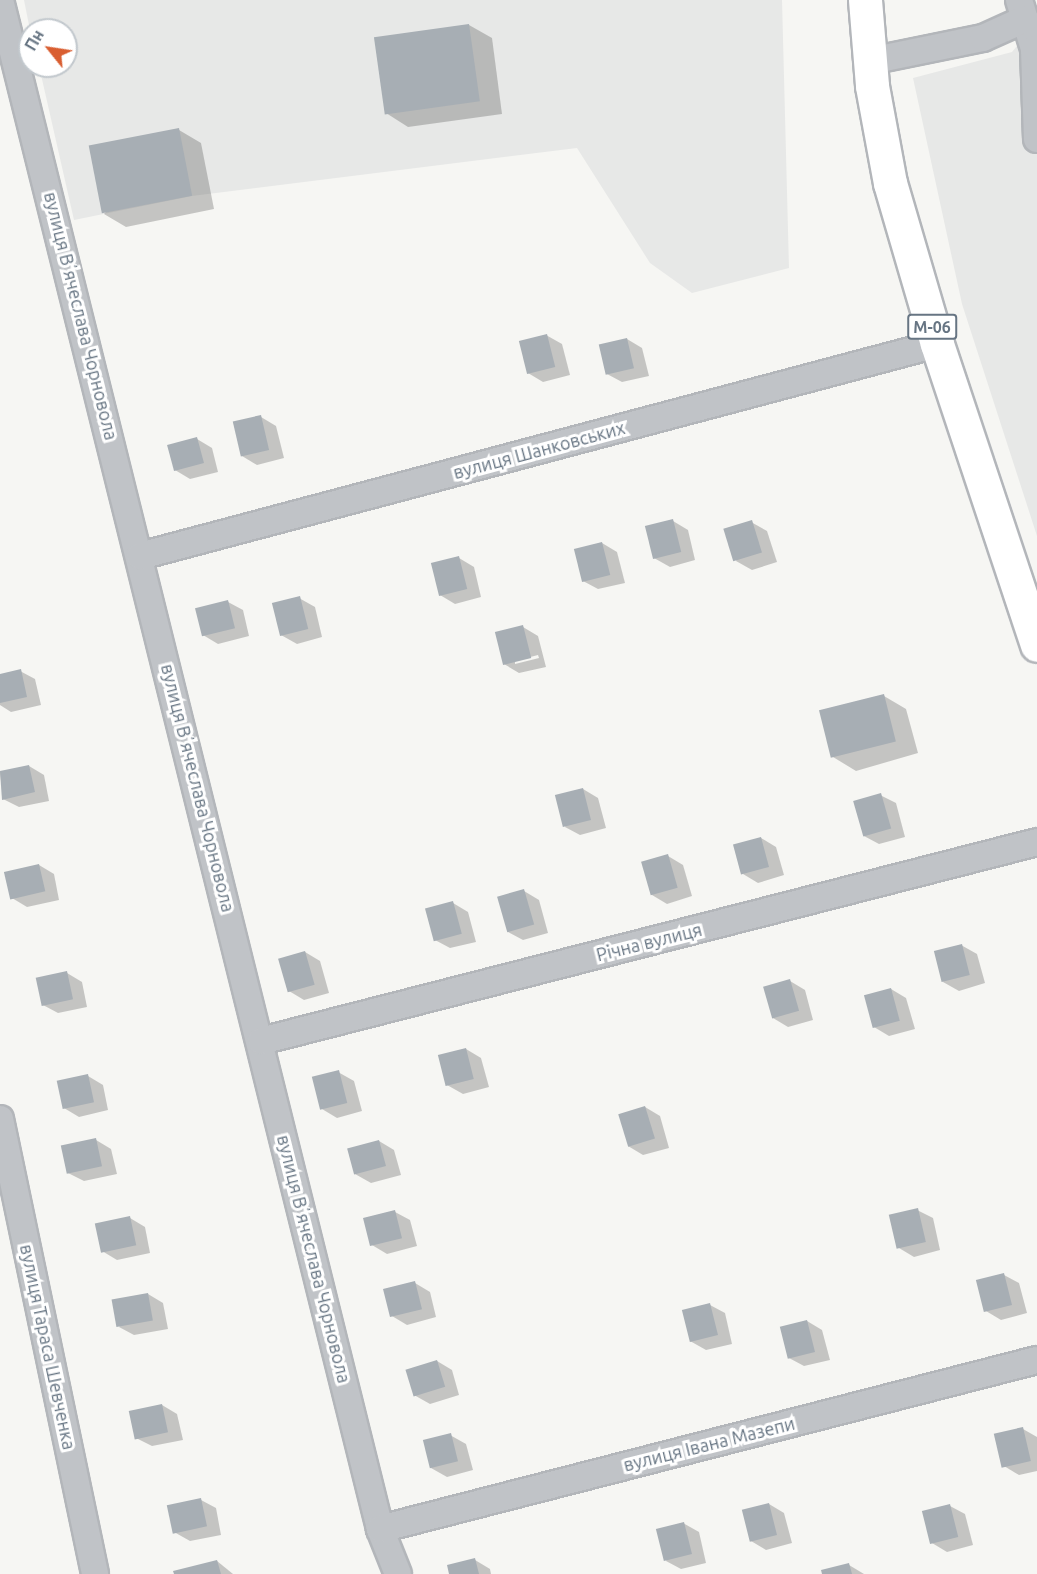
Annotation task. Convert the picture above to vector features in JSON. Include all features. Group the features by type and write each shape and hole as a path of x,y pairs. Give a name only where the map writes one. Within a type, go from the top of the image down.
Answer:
{"highway":[{"name":"М-06","path":"865,0 870,61 890,183 938,344 1037,645"}],"street":[{"name":"вулиця Вʼячеслава Чорновола","path":"0,0 261,1041 380,1529 399,1574"},
{"path":"870,61 983,38 1022,10 1034,49 1037,139"},
{"name":"вулиця Шанковських","path":"140,556 938,344"},
{"name":"Річна вулиця","path":"261,1041 1037,842"},
{"name":"вулиця Тараса Шевченка","path":"0,1119 95,1574"},
{"name":"вулиця Івана Мазепи","path":"380,1529 1037,1360"}],"shaded area":[{"path":"24,0 782,0 789,268 692,293 650,263 577,148 192,196 74,220 42,78 78,78 78,18 28,18"},
{"path":"1037,22 1037,536 962,304 913,78 1012,52"}],"building":[{"path":"469,24 480,101 385,115 374,37"},
{"path":"179,128 192,196 102,213 89,146"},
{"path":"547,334 555,367 527,374 519,341"},
{"path":"627,338 634,368 606,375 599,345"},
{"path":"261,415 269,450 241,457 233,422"},
{"path":"197,437 204,463 174,471 167,445"},
{"path":"673,519 681,552 653,559 645,526"},
{"path":"752,520 762,553 733,561 723,529"},
{"path":"602,542 610,575 582,582 574,549"},
{"path":"459,556 467,589 439,596 431,563"},
{"path":"300,596 308,629 280,636 272,603"},
{"path":"228,600 235,628 202,636 195,608"},
{"path":"523,625 531,658 503,665 495,632"},
{"path":"21,669 27,697 0,703 0,674"},
{"path":"884,694 896,742 831,758 819,710"},
{"path":"29,765 35,792 2,800 0,771"},
{"path":"583,788 591,820 563,827 555,795"},
{"path":"881,793 891,829 863,837 853,801"},
{"path":"761,837 769,867 741,874 733,845"},
{"path":"668,854 678,888 651,895 641,862"},
{"path":"39,864 45,891 10,899 4,872"},
{"path":"524,889 534,925 507,932 497,897"},
{"path":"453,901 462,934 434,941 425,909"},
{"path":"962,944 970,975 942,982 934,951"},
{"path":"305,951 315,985 288,992 278,959"},
{"path":"67,971 73,999 42,1006 36,978"},
{"path":"790,979 799,1011 772,1018 763,987"},
{"path":"891,988 900,1021 873,1028 864,995"},
{"path":"466,1048 474,1079 446,1086 438,1055"},
{"path":"339,1070 347,1103 320,1110 312,1077"},
{"path":"88,1074 94,1102 63,1109 57,1081"},
{"path":"645,1106 655,1139 628,1147 618,1114"},
{"path":"96,1138 102,1166 67,1174 61,1145"},
{"path":"379,1140 386,1166 354,1175 347,1149"},
{"path":"918,1208 926,1242 897,1249 889,1215"},
{"path":"395,1210 402,1238 370,1246 363,1218"},
{"path":"130,1216 136,1245 101,1253 95,1223"},
{"path":"1004,1273 1012,1305 984,1312 976,1280"},
{"path":"415,1281 422,1309 390,1317 383,1289"},
{"path":"148,1293 153,1321 116,1327 112,1299"},
{"path":"710,1303 718,1335 690,1342 682,1310"},
{"path":"807,1320 815,1352 788,1359 780,1327"},
{"path":"437,1360 445,1387 414,1396 405,1370"},
{"path":"162,1404 168,1432 135,1439 129,1411"},
{"path":"1023,1427 1031,1461 1002,1468 994,1434"},
{"path":"451,1433 458,1461 430,1468 423,1440"},
{"path":"201,1498 207,1526 173,1534 167,1505"},
{"path":"769,1503 777,1535 750,1542 742,1510"},
{"path":"950,1504 958,1537 930,1544 922,1511"},
{"path":"684,1522 692,1554 664,1561 656,1529"},
{"path":"475,1558 479,1574 449,1574 447,1565"},
{"path":"217,1560 221,1574 174,1574 173,1571"},
{"path":"849,1563 852,1574 822,1574 821,1570"}]}
